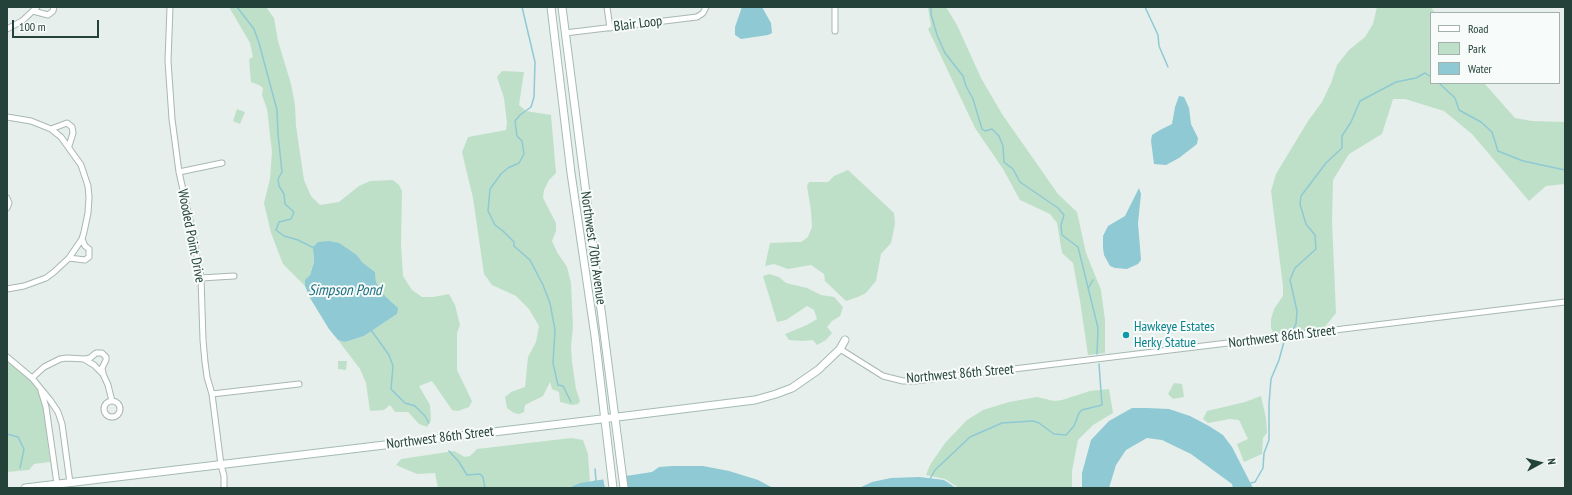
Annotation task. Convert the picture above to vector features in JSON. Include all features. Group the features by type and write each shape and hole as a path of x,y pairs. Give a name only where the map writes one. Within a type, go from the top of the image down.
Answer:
{"main road":[{"name":"Northwest 70th Avenue","path":"551,7 613,488"},
{"name":"Northwest 70th Avenue","path":"562,7 606,342 613,418 624,488"},
{"name":"Northwest 86th Street","path":"25,488 56,484 66,485 755,400 792,388 805,379 840,349 845,340"}],"street":[{"path":"7,29 22,21 35,9 48,15 53,11 54,7"},
{"name":"Wooded Point Drive","path":"170,7 169,89 179,172 201,278 203,340 207,377 212,394 221,465 224,476 224,488"},
{"path":"607,7 610,28"},
{"name":"Blair Loop","path":"565,33 697,17 703,13 706,7"},
{"path":"835,7 835,31"},
{"path":"7,117 31,121 51,129 61,137 69,146 85,175 88,186 89,206 82,239 69,258 46,278 24,286 7,289"},
{"path":"51,129 67,123 72,127 73,133 69,146"},
{"path":"569,153 580,152"},
{"path":"179,172 222,163"},
{"path":"7,198 9,203 7,208"},
{"path":"69,258 82,260 89,257 89,249 85,246 82,239"},
{"path":"201,278 234,276"},
{"name":"Northwest 86th Street","path":"840,349 883,376 903,381 915,381 1565,302"},
{"path":"32,378 44,367 60,359 84,359 90,358 96,353 102,353 106,358 102,368 103,374 108,385 112,401"},
{"path":"7,357 32,378 58,412 62,424 66,485"},
{"path":"84,359 94,365 103,374"},
{"path":"212,394 299,384"},
{"path":"40,390 46,407 56,484"}],"green space":[{"path":"229,7 266,7 274,18 278,41 291,84 295,105 296,126 304,180 311,196 320,205 339,202 359,186 370,181 393,180 399,185 402,191 401,244 403,276 412,290 422,297 433,297 449,294 455,305 460,325 457,333 457,370 472,401 469,407 458,411 452,410 432,381 419,386 430,405 431,420 427,427 419,424 408,412 395,412 390,405 384,410 370,411 366,383 360,369 338,340 345,342 364,336 397,314 394,304 382,293 376,282 375,272 362,262 357,255 349,250 313,254 314,262 310,275 305,281 305,286 283,264 271,233 264,203 270,179 272,152 267,109 262,95 263,88 251,82 249,59 253,57 250,43"},
{"path":"928,7 946,7 957,25 981,78 1002,114 1058,194 1077,212 1086,253 1101,290 1105,320 1105,353 1088,355 1073,263 1062,253 1057,223 1050,214 1020,200 1003,169 975,128 928,29 931,26"},
{"path":"1377,7 1431,7 1434,12 1430,12 1430,84 1485,84 1515,118 1532,121 1565,122 1565,184 1546,186 1529,201 1472,134 1444,111 1405,99 1393,99 1382,134 1349,154 1333,180 1332,222 1336,313 1324,328 1296,333 1274,334 1271,328 1271,319 1274,309 1283,296 1271,191 1276,174 1308,121 1322,102 1331,83 1337,65 1349,50 1365,37 1373,24"},
{"path":"502,71 524,72 519,105 526,111 551,115 556,173 549,180 544,190 543,198 556,223 556,231 552,241 567,267 571,283 573,327 571,347 572,362 576,389 580,401 578,404 572,405 560,402 559,392 552,389 550,382 543,396 525,405 524,412 519,414 514,413 507,408 505,397 511,392 525,387 528,357 536,342 539,326 529,309 516,296 492,285 484,274 473,198 462,152 468,137 506,130 507,123 504,98 497,77"},
{"path":"237,109 245,112 240,124 233,121"},
{"path":"848,170 894,213 895,224 891,243 881,254 876,281 866,293 846,301 825,281 824,274 811,265 788,269 774,264 765,266 770,243 801,242 808,237 812,227 807,186 809,182 828,182 834,176"},
{"path":"769,274 779,277 786,283 807,288 821,295 834,297 843,307 840,316 832,321 827,327 832,333 826,340 817,345 813,340 789,340 785,334 817,319 814,310 807,306 786,320 777,322 763,276"},
{"path":"7,360 26,376 37,389 43,404 50,462 34,464 29,470 7,472"},
{"path":"338,361 347,361 346,370 338,369"},
{"path":"1174,383 1182,384 1184,397 1173,399 1168,394"},
{"path":"1109,389 1113,413 1093,425 1078,440 1072,471 1072,488 959,488 945,479 926,475 930,465 945,443 967,420 983,410 1009,402 1037,397 1054,401 1090,391"},
{"path":"1261,396 1266,418 1267,433 1263,438 1262,454 1244,462 1237,444 1248,439 1239,420 1230,419 1208,423 1203,419 1207,411 1245,402"},
{"path":"571,438 583,440 588,454 590,483 580,483 568,488 438,488 435,473 417,474 396,465 401,459 454,451 465,457 470,456 477,449"}],"water":[{"path":"742,7 762,7 771,23 772,33 768,35 741,39 735,35 735,27"},
{"path":"1179,96 1184,97 1189,108 1191,124 1198,138 1197,144 1179,158 1166,165 1154,164 1151,141 1152,135 1172,124 1175,107"},
{"path":"1139,188 1141,194 1138,223 1141,260 1138,264 1127,269 1115,268 1110,266 1104,255 1103,236 1108,226 1125,216"},
{"name":"Simpson Pond","path":"329,241 339,243 357,255 362,262 375,272 376,282 382,293 398,308 397,314 364,336 345,342 338,340 329,329 310,298 305,286 305,280 310,275 314,262 313,247 318,242"},
{"path":"1132,408 1169,409 1190,416 1223,435 1232,447 1253,488 1233,488 1232,484 1191,454 1162,440 1147,438 1126,450 1116,465 1109,488 1082,488 1082,473 1091,440 1109,421"},
{"path":"703,466 729,471 758,480 773,488 568,488 580,483 652,472 659,467"},
{"path":"919,477 944,480 956,488 859,488 872,482 891,478"}],"pier":[{"path":"626,474 628,488 605,488 603,478"}],"waterway":[{"path":"237,7 254,29 277,110 282,172 278,179 279,186 284,194 285,204 294,212 291,219 279,222 276,230 284,236 298,240 314,248"},
{"path":"522,7 535,62 534,97 531,107 520,115 515,121 517,136 522,141 524,154 519,163 508,168 501,174 490,189 488,211 495,225 503,231 514,242 514,246 530,260 543,285 550,303 555,330 553,363 558,385 563,386 571,402"},
{"path":"931,7 931,14 937,35 945,53 963,76 966,86 973,99 982,129 985,131 992,129 999,136 1003,146 1004,162 1013,169 1020,182 1058,208 1064,215 1061,225 1062,235 1078,247 1098,328 1097,354"},
{"path":"1145,7 1158,35 1159,46 1168,67"},
{"path":"1291,334 1296,324 1297,311 1290,280 1295,268 1316,249 1315,235 1306,224 1300,204 1301,196 1326,163 1342,148 1342,136 1351,122 1360,101 1396,82 1416,78 1425,73 1430,76"},
{"path":"1440,84 1455,98 1459,110 1481,122 1492,132 1498,151 1523,161 1565,170"},
{"path":"1089,287 1093,280"},
{"path":"371,330 389,355 393,366 391,389 405,403 415,406 425,416 429,423"},
{"path":"1251,483 1255,482 1263,468 1264,453 1269,440 1271,379 1279,360 1285,338"},
{"path":"930,479 935,470 970,437 1002,423 1033,421 1039,423 1054,434 1066,435 1074,426 1079,413 1082,410 1102,405 1099,364"},
{"path":"7,434 18,437 24,449 20,468"},
{"path":"449,451 459,462 467,475 480,474 483,477 485,488"},
{"path":"594,483 596,480 595,469"}],"place":[{"name":"Hawkeye Estates Herky Statue","path":"1126,335"}]}
